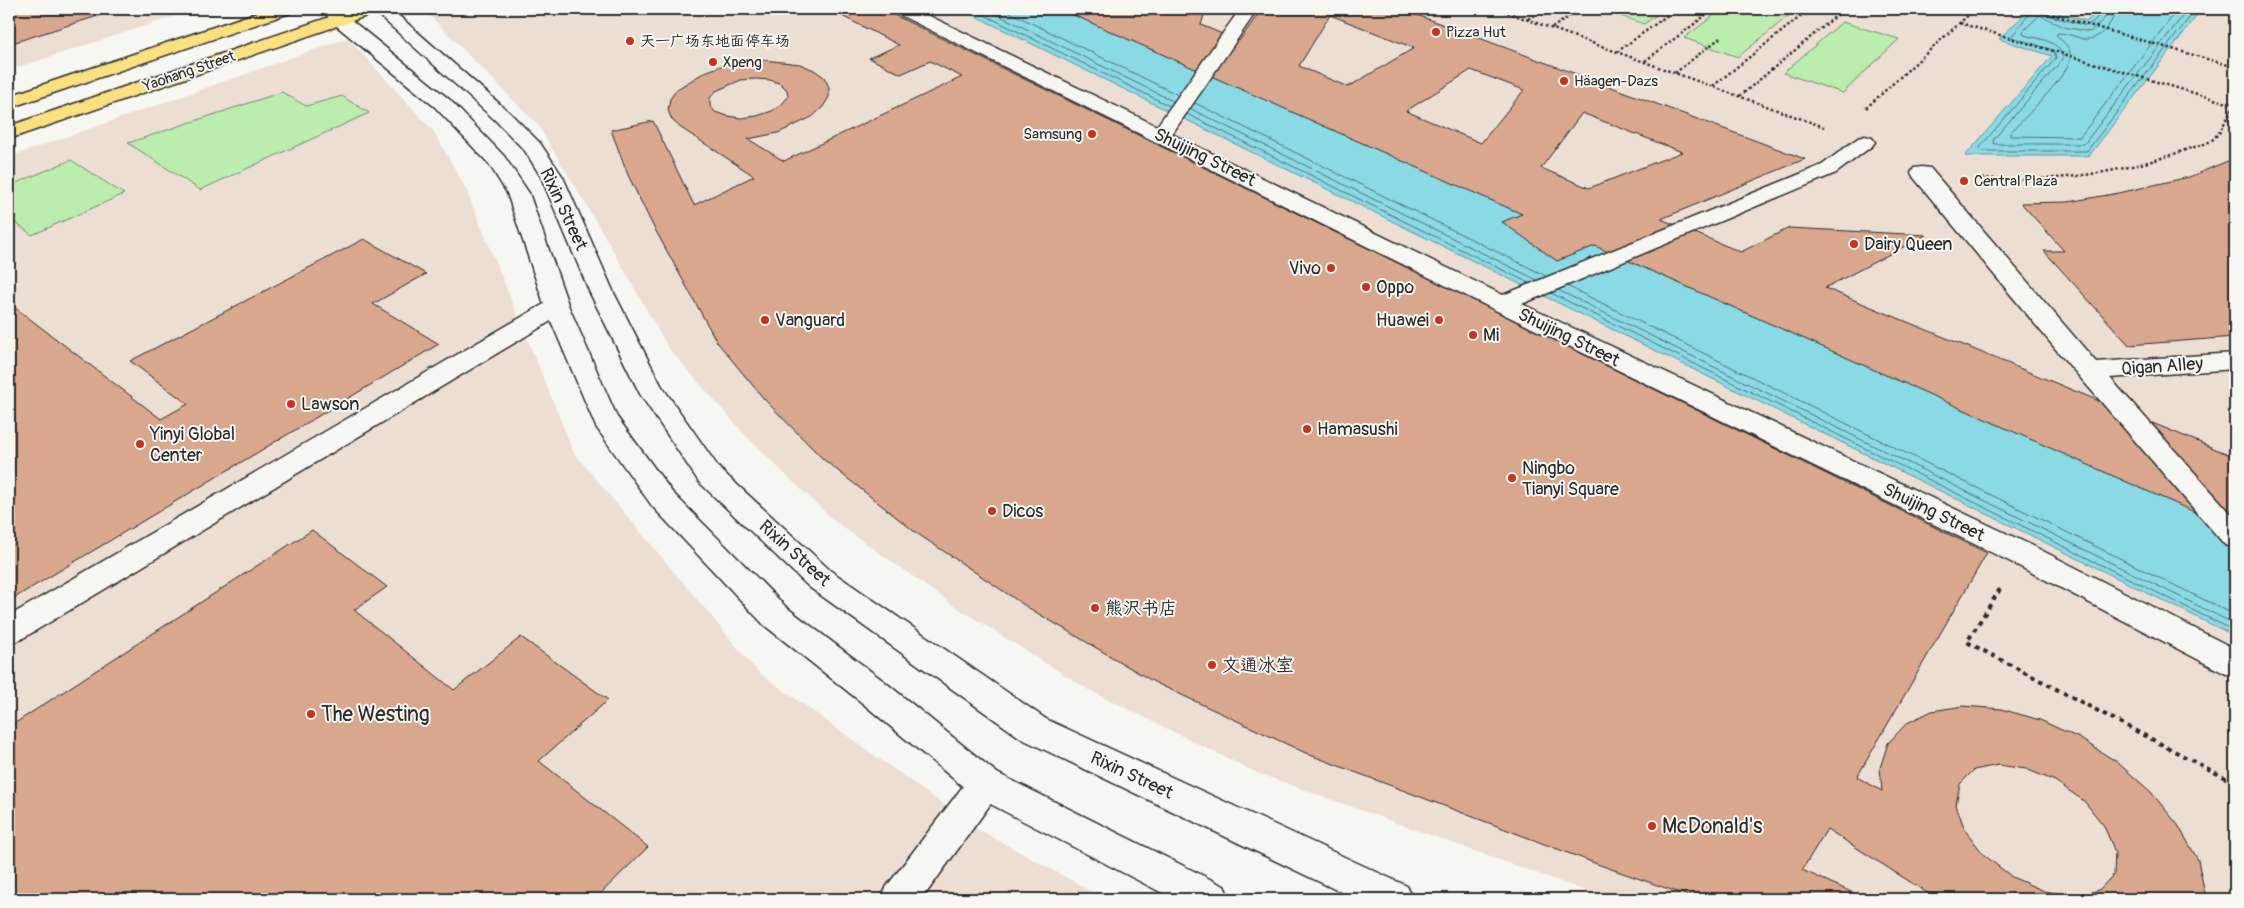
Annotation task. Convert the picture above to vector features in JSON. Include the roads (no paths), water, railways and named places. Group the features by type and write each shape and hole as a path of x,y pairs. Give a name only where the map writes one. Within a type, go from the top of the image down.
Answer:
{"main road":[{"name":"Yaohang Street","path":"9,102 284,9"},
{"name":"Yaohang Street","path":"9,133 335,14 369,9"}],"street":[{"name":"Rixin Street","path":"381,9 503,117 533,147 552,177 591,268 649,388 709,475 820,579 1034,728 1394,899"},
{"name":"Shuijing Street","path":"902,9 1168,126 1502,304 2022,554 2235,664"},
{"path":"1168,126 1249,9"},
{"name":"Rixin Street","path":"335,14 442,103 496,160 518,193 557,307 605,420 662,499 775,616 873,692 985,784 1211,899"},
{"path":"1502,304 1829,169 1865,142"},
{"path":"1922,173 2089,371 2235,537"},
{"path":"9,631 557,307"},
{"name":"Qigan Alley","path":"2089,371 2235,361"},
{"path":"900,899 985,784"}],"water":[{"path":"961,9 1107,9 2235,502 2235,636"},
{"path":"2030,9 2044,9 2087,21 2099,9 2202,9 2089,156 1965,156 2052,56 1999,39"}],"place":[{"name":"Pizza Hut","path":"1436,32"},
{"name":"天一广场东地面停车场","path":"630,41"},
{"name":"Xpeng","path":"713,62"},
{"name":"Häagen-Dazs","path":"1564,81"},
{"name":"Samsung","path":"1092,134"},
{"name":"Central Plaza","path":"1964,181"},
{"name":"Dairy Queen","path":"1854,244"},
{"name":"Vivo","path":"1331,268"},
{"name":"Oppo","path":"1366,287"},
{"name":"Vanguard","path":"765,320"},
{"name":"Huawei","path":"1439,320"},
{"name":"Mi","path":"1473,335"},
{"name":"Lawson","path":"291,404"},
{"name":"Hamasushi","path":"1307,429"},
{"name":"Yinyi Global Center","path":"140,444"},
{"name":"Ningbo Tianyi Square","path":"1512,478"},
{"name":"Dicos","path":"992,511"},
{"name":"熊沢书店","path":"1095,608"},
{"name":"文通冰室","path":"1212,665"},
{"name":"The Westing","path":"311,714"},
{"name":"McDonald's","path":"1652,826"}]}
